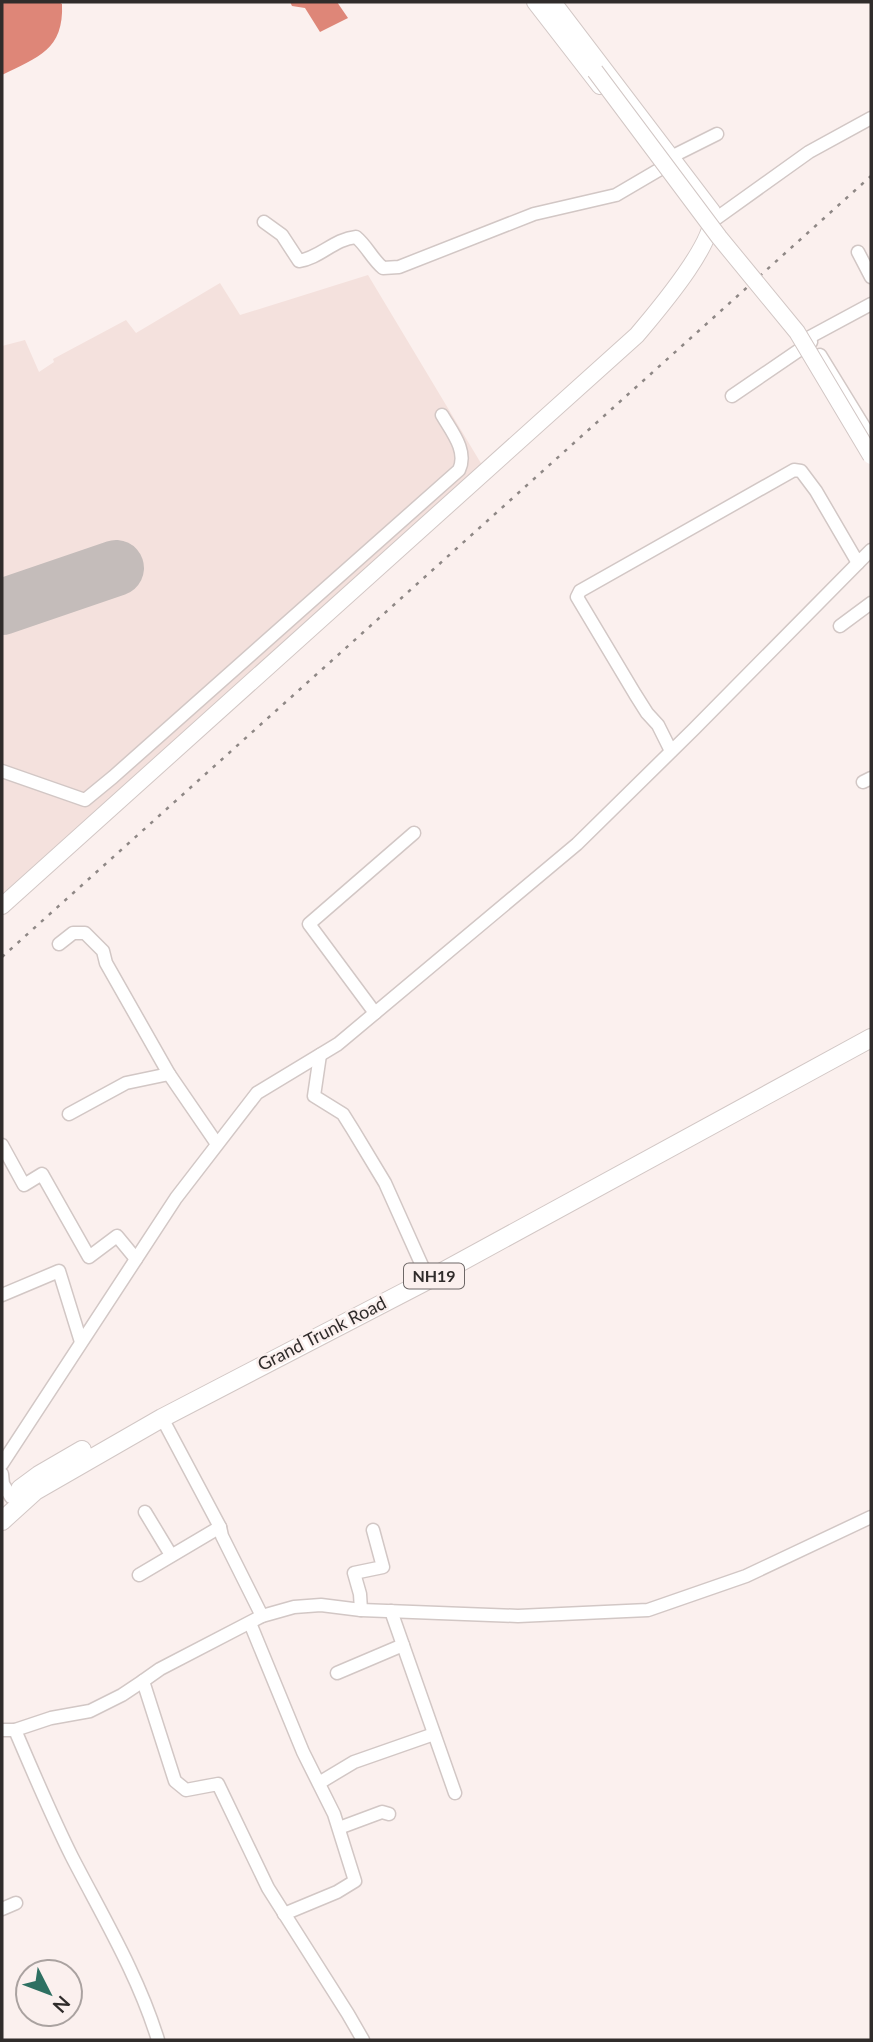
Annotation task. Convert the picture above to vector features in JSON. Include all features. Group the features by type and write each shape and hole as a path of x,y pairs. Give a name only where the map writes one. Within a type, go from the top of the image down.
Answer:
{"highway":[{"name":"Grand Trunk Road","path":"6,1501 38,1475 172,1400 424,1270 871,1026"},
{"name":"Grand Trunk Road","path":"2,1521 35,1491 162,1418 422,1283 871,1038"}],"main road":[{"path":"2,906 637,335 676,289 699,251 714,220 712,211 667,164 535,2"},
{"path":"543,2 719,237 797,332 871,456"},
{"path":"553,2 667,164 699,220 705,237"}],"street":[{"path":"714,220 809,152 871,118"},
{"path":"264,222 282,235 299,261 320,253 341,239 356,237 370,257 383,268 399,267 534,214 616,195 677,155 717,134"},
{"path":"858,252 871,277"},
{"path":"732,396 807,343 871,304"},
{"path":"807,343 871,438"},
{"path":"807,343 871,467"},
{"path":"2,771 85,800 458,470 463,460 461,449 442,415"},
{"path":"671,751 659,725 647,713 577,597 580,591 794,470 801,471 816,491 858,563"},
{"path":"2,1464 176,1198 257,1093 338,1044 577,844 871,550"},
{"path":"840,626 871,603"},
{"path":"375,1013 309,924 414,832"},
{"path":"59,944 73,933 85,933 103,951 106,963 169,1074 217,1144"},
{"path":"320,1055 314,1096 343,1114 385,1183 424,1270"},
{"path":"69,1114 127,1083 169,1074"},
{"path":"2,1145 24,1185 42,1174 89,1257 117,1236 136,1259"},
{"path":"2,1295 59,1271 81,1342"},
{"path":"162,1418 220,1527 262,1616"},
{"path":"2,1474 6,1501"},
{"path":"145,1512 171,1555"},
{"path":"158,2040 139,1988 113,1933 8,1730 90,1711 122,1695 160,1669 262,1616 293,1606 321,1605 361,1610 518,1616 648,1610 746,1576 871,1517"},
{"path":"139,1575 220,1527"},
{"path":"361,1610 354,1573 383,1567 373,1530"},
{"path":"391,1611 455,1793"},
{"path":"250,1623 303,1752 334,1814 355,1881 284,1914"},
{"path":"337,1672 403,1645"},
{"path":"143,1681 175,1781 186,1790 218,1784 253,1860 363,2040"},
{"path":"318,1783 354,1762 434,1734"},
{"path":"339,1828 382,1812 389,1814"},
{"path":"2,1909 16,1903"}],"shaded area":[{"path":"2,2 62,4 59,32 53,42 37,57 2,75"},
{"path":"290,2 337,2 348,18 320,32 305,8 292,6"},
{"path":"368,275 485,470 2,901 2,346 25,340 39,372 54,362 53,359 126,320 136,333 220,283 240,315"}],"runway":[{"path":"2,607 116,568"}],"railway":[{"path":"2,957 871,176"}]}
